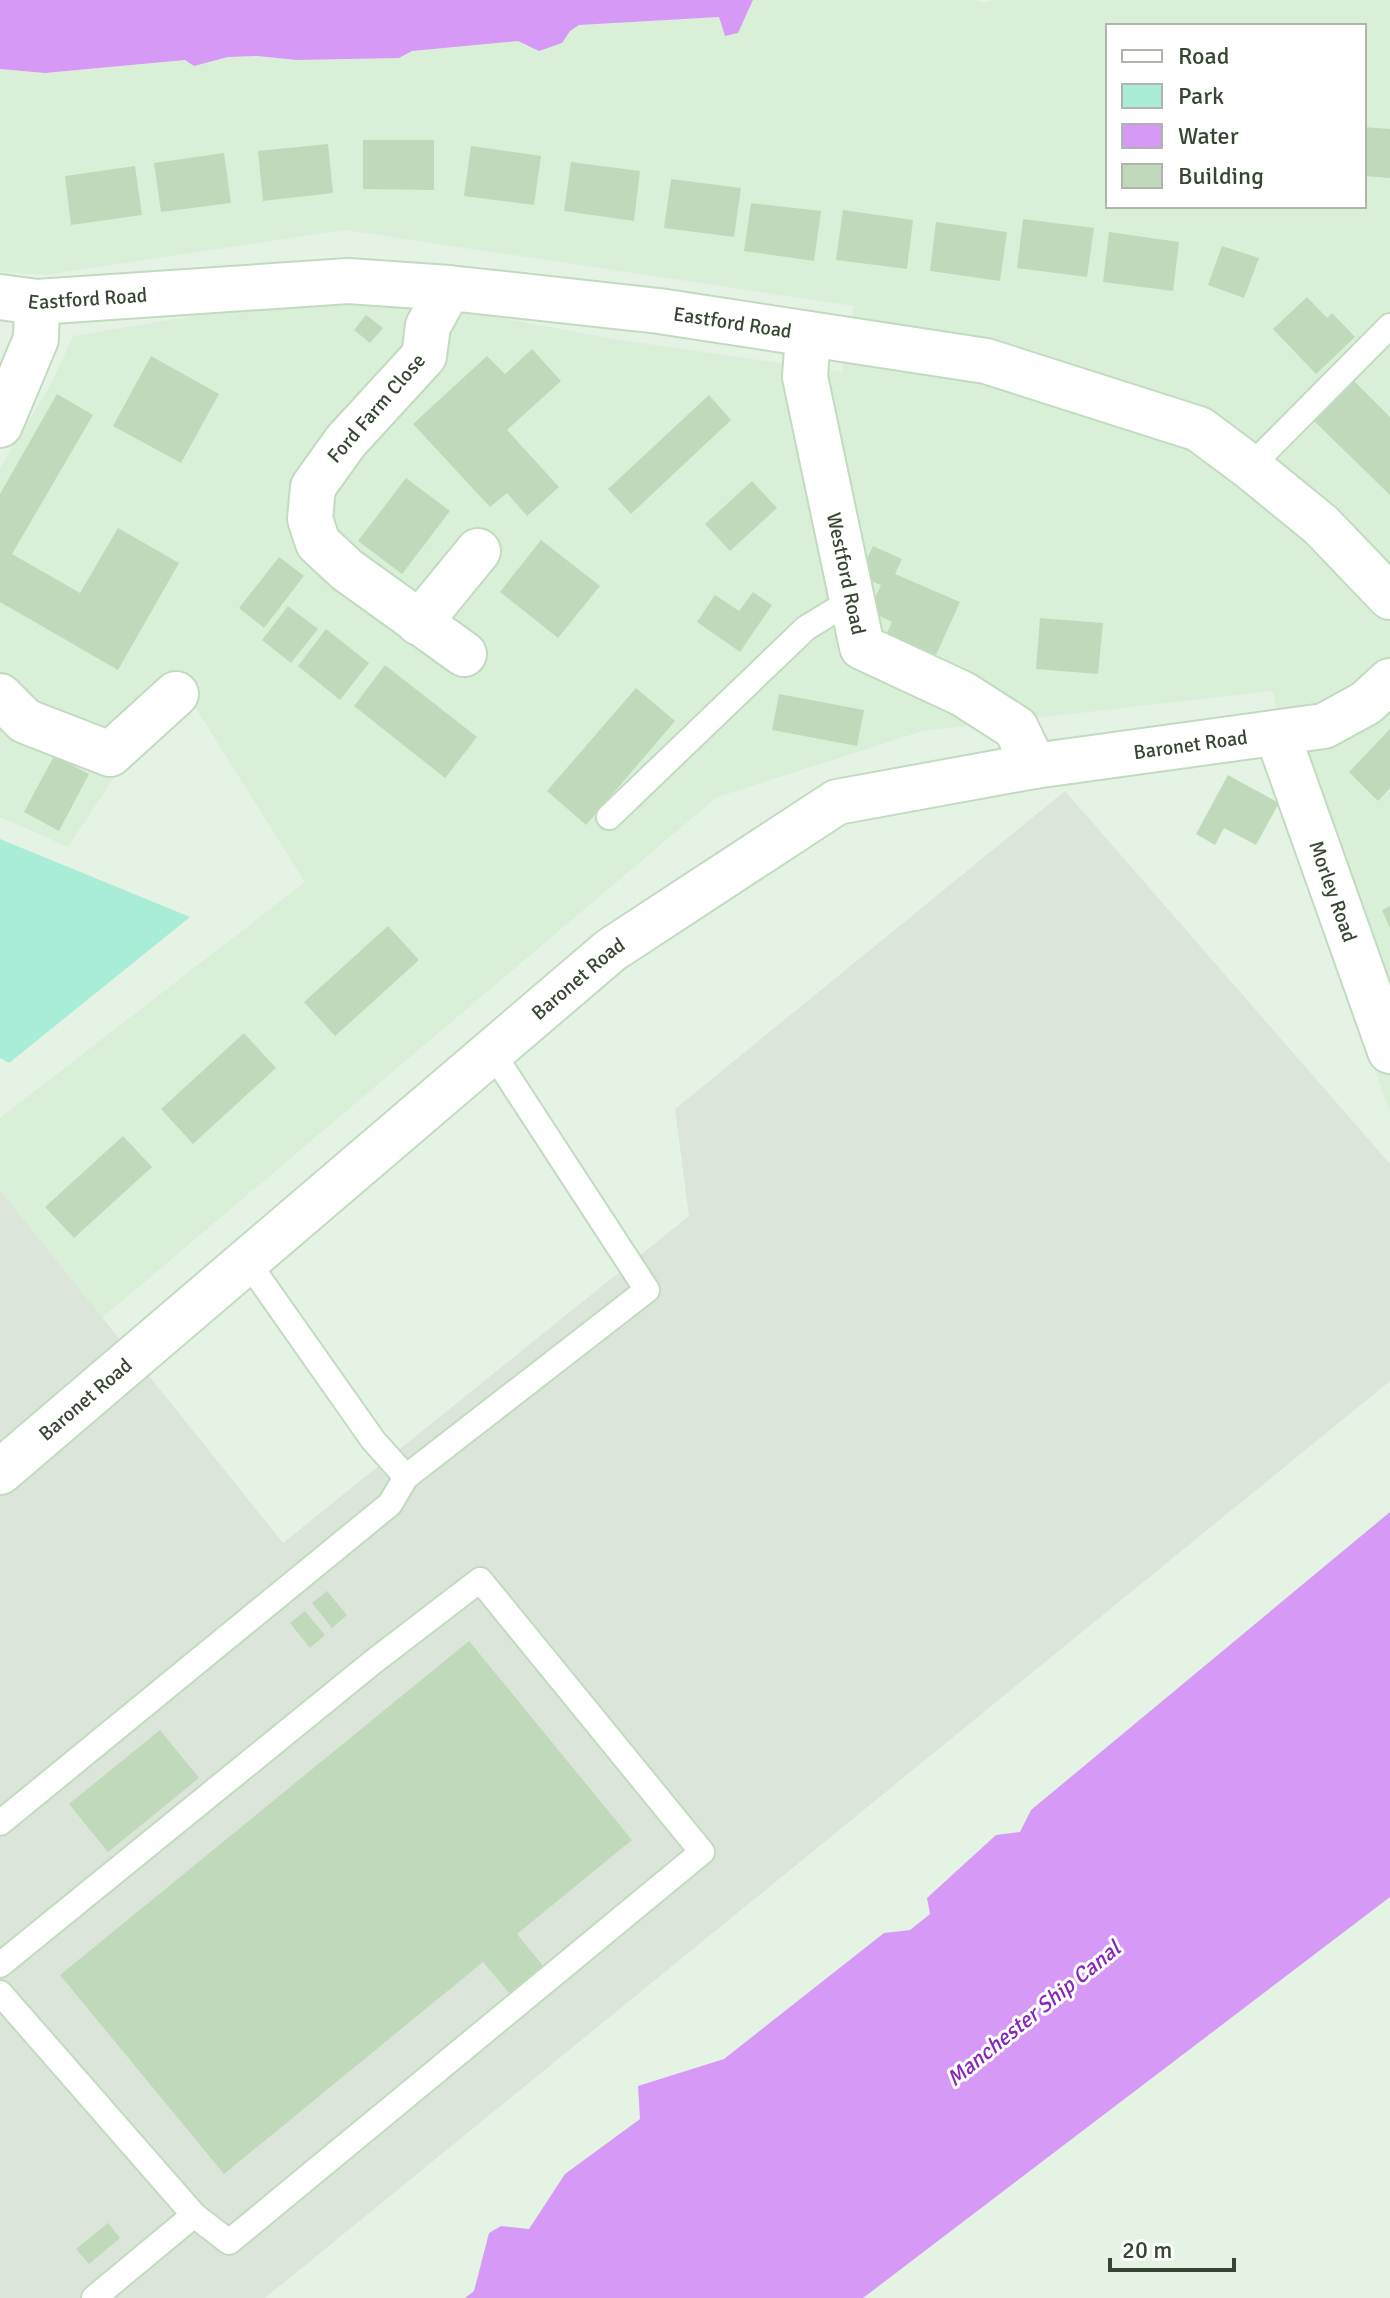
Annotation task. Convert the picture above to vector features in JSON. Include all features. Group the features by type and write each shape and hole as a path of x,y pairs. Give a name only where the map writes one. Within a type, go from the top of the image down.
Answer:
{"street":[{"name":"Eastford Road","path":"18,299 348,281 449,288 659,311 986,361 1199,429 1321,525 1390,597"},
{"name":"Ford Farm Close","path":"449,288 428,326 424,356 324,468 313,487 310,519 318,543 347,570 464,654"},
{"path":"0,425 36,339 18,299"},
{"name":"Westford Road","path":"808,334 805,377 862,647 963,694 1016,728 1034,766"},
{"path":"419,623 478,551"},
{"name":"Baronet Road","path":"0,1472 611,950 837,802 1034,766 1324,726 1366,703 1390,681"},
{"path":"0,696 25,721 110,754 176,694"},
{"name":"Morley Road","path":"1277,733 1390,1051"}],"lane":[{"path":"1250,467 1390,326"},
{"path":"609,817 806,628 852,600"},
{"path":"0,1823 390,1504 406,1477 647,1290 492,1052"},
{"path":"247,1261 373,1440 406,1477"},
{"path":"0,1965 373,1662 480,1580 702,1852 229,2242 194,2215 0,1993"},
{"path":"94,2298 194,2215"}],"shaded area":[{"path":"753,0 974,0 984,3 994,0 1390,0 1390,1112 1310,891 1273,691 923,731 717,797 102,1318 0,1190 0,1118 305,882 178,680 68,847 0,817 0,468 50,386 73,336 350,290 614,339 842,372 854,306 345,230 44,275 0,272 0,69 45,73 185,60 194,66 228,57 257,56 297,60 399,58 412,51 518,41 527,47 579,25 719,17 725,35 738,33"},
{"path":"1065,791 1390,1164 1390,1381 265,2298 0,2298 0,1190 283,1543 689,1216 675,1109"}],"green space":[{"path":"0,839 190,917 9,1063 0,1058"}],"water":[{"path":"0,0 753,0 738,33 725,36 719,17 579,25 570,31 562,43 539,51 518,41 412,51 399,58 297,60 228,57 194,66 185,60 45,73 0,69"},
{"name":"Manchester Ship Canal","path":"1390,1512 1390,1897 863,2298 465,2298 474,2291 489,2233 501,2226 529,2229 565,2174 640,2119 638,2086 724,2059 884,1933 910,1930 930,1914 927,1898 996,1835 1020,1832 1031,1810"}],"building":[{"path":"1366,127 1390,129 1390,178 1366,176"},
{"path":"363,140 434,140 434,190 363,189"},
{"path":"328,144 333,193 263,201 258,151"},
{"path":"471,146 541,156 534,205 464,196"},
{"path":"224,153 231,203 161,212 154,163"},
{"path":"571,162 640,171 634,221 564,211"},
{"path":"135,166 142,215 71,225 65,176"},
{"path":"671,179 741,188 734,237 664,228"},
{"path":"751,203 821,211 814,261 744,251"},
{"path":"843,210 913,220 907,269 836,260"},
{"path":"1023,219 1094,228 1087,277 1017,268"},
{"path":"936,222 1007,232 1000,281 930,271"},
{"path":"1109,232 1179,242 1173,291 1103,282"},
{"path":"1222,246 1259,258 1244,298 1208,285"},
{"path":"1307,297 1327,318 1332,313 1355,337 1316,374 1273,329"},
{"path":"366,315 383,328 370,343 354,330"},
{"path":"532,349 561,381 507,430 559,487 527,516 507,493 490,507 413,424 487,356 505,374"},
{"path":"151,356 219,394 181,463 113,426"},
{"path":"1352,379 1390,417 1390,495 1312,419"},
{"path":"57,394 93,415 12,554 80,593 118,528 179,563 118,670 0,602 0,494"},
{"path":"709,395 731,420 631,514 608,489"},
{"path":"406,478 450,511 402,574 358,541"},
{"path":"752,481 777,508 730,551 705,524"},
{"path":"541,540 600,586 558,638 500,592"},
{"path":"873,546 902,559 895,574 960,602 936,655 887,633 892,622 869,611 881,585 859,576"},
{"path":"279,557 304,576 264,628 239,608"},
{"path":"753,592 772,605 740,652 697,622 715,595 739,611"},
{"path":"288,606 318,629 291,663 262,640"},
{"path":"1040,618 1103,623 1098,674 1036,669"},
{"path":"326,629 369,663 340,700 298,666"},
{"path":"385,665 477,737 445,778 354,706"},
{"path":"636,688 675,721 586,825 547,791"},
{"path":"779,694 864,710 857,746 772,730"},
{"path":"1390,729 1390,788 1378,801 1349,772"},
{"path":"54,756 89,774 59,831 24,812"},
{"path":"1228,775 1279,803 1256,845 1224,828 1215,845 1196,834"},
{"path":"1390,906 1390,928 1382,910"},
{"path":"388,926 419,960 335,1036 304,1002"},
{"path":"244,1033 276,1068 193,1144 161,1109"},
{"path":"123,1136 152,1167 74,1238 45,1207"},
{"path":"327,1591 347,1615 332,1628 312,1603"},
{"path":"305,1611 325,1635 310,1648 290,1623"},
{"path":"469,1641 632,1840 517,1934 544,1967 510,1994 483,1962 224,2174 60,1975"},
{"path":"160,1730 199,1778 108,1852 69,1804"},
{"path":"108,2223 120,2238 89,2264 76,2249"}]}
